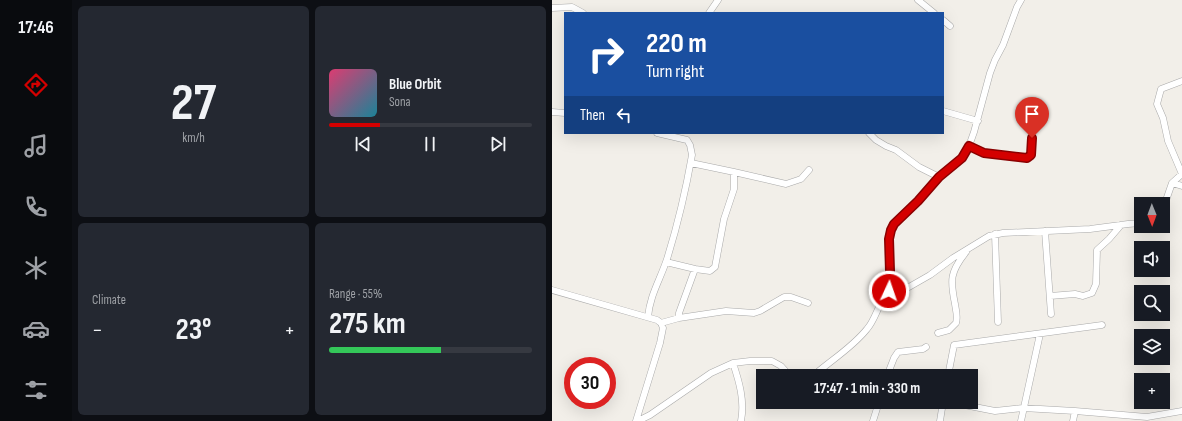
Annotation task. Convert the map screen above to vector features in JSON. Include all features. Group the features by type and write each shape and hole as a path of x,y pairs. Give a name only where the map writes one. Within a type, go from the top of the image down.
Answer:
{"street":[{"path":"710,12 718,0"},
{"path":"918,0 933,12"},
{"path":"821,369 859,339 869,327 877,310 889,291 889,239 894,224 918,201 939,177 962,158 969,146 978,121 990,73 995,60 1004,45 1017,7 1021,0"},
{"path":"552,8 572,7 581,12"},
{"path":"944,21 950,26"},
{"path":"1167,197 1172,184 1182,174 1168,141 1163,118 1157,104 1160,89 1182,82"},
{"path":"944,111 978,121"},
{"path":"552,112 564,113"},
{"path":"648,317 651,297 666,262 676,232 691,163 692,151 688,136 667,134"},
{"path":"870,134 876,140 896,150 919,167 939,177"},
{"path":"969,146 984,153 1027,158 1031,155 1032,138"},
{"path":"691,163 786,184 801,179 809,170"},
{"path":"666,262 710,271 715,267 724,220 734,189 734,172"},
{"path":"1172,184 1182,186"},
{"path":"889,291 909,287 930,275 953,258 995,234 1090,229 1134,224"},
{"path":"1050,296 1075,294 1083,296 1092,293 1096,284 1097,250 1121,225"},
{"path":"1045,231 1051,314"},
{"path":"995,234 998,322"},
{"path":"938,333 949,330 956,323 952,275 968,249"},
{"path":"679,318 679,313 695,269"},
{"path":"552,290 648,317 662,323 679,318 733,310 754,313 784,297 791,297 808,303"},
{"path":"637,421 660,343 663,328 662,323"},
{"path":"949,369 954,345 1102,325"},
{"path":"1021,421 1040,334"},
{"path":"890,369 898,352 923,349 926,347"},
{"path":"637,421 650,414 711,373 733,363 750,360 772,362 784,369"},
{"path":"733,363 741,391 741,421"},
{"path":"978,408 995,411 1023,408 1075,411 1126,418 1147,417 1182,411"},
{"path":"873,421 877,409"},
{"path":"940,421 942,409"},
{"path":"1073,421 1075,411"}],"route":[{"path":"889,291 889,239 894,224 918,201 939,177 962,158 969,146 979,152 1021,156 1027,158 1031,155 1032,138"}]}
